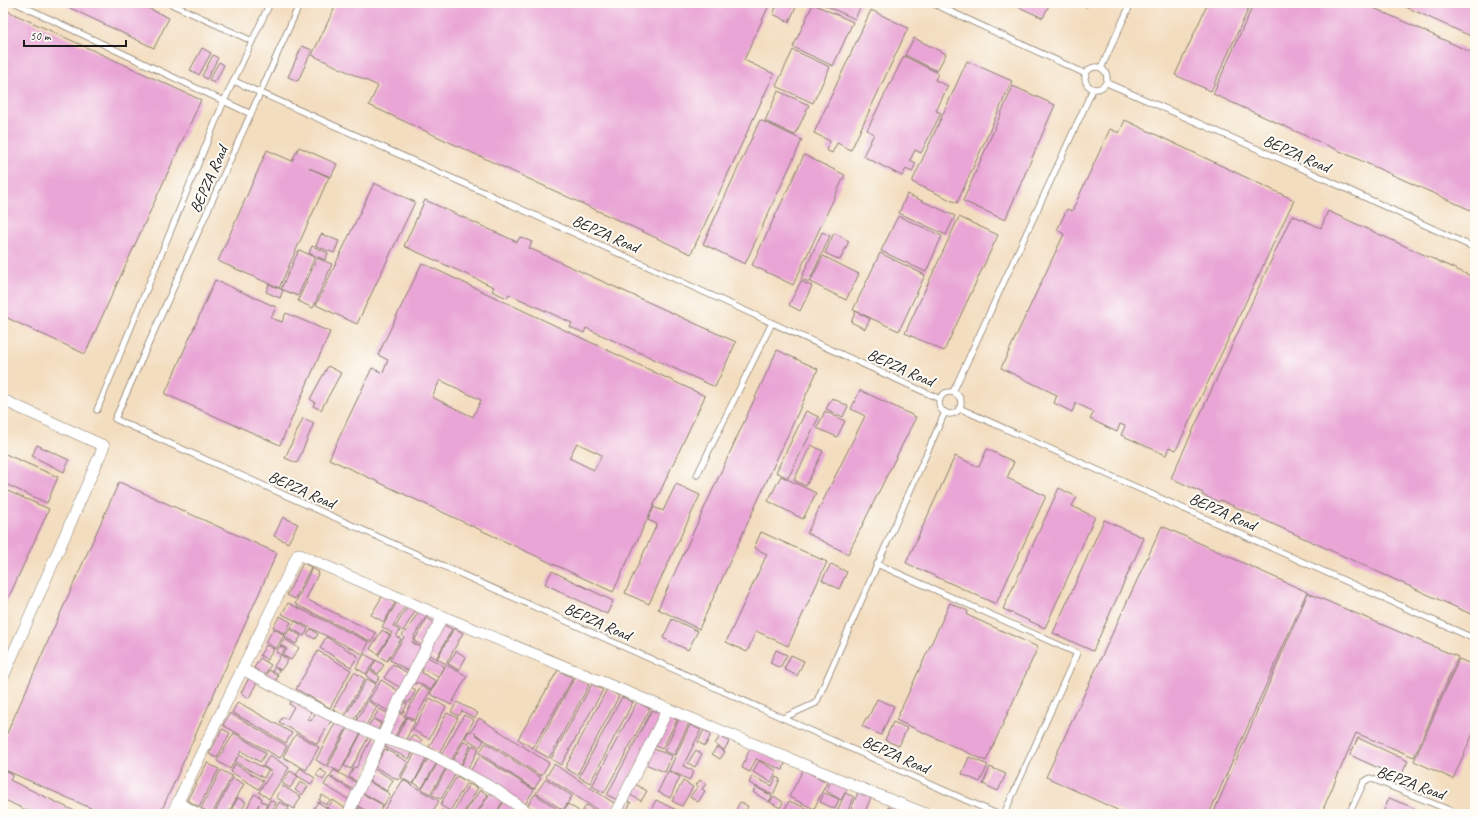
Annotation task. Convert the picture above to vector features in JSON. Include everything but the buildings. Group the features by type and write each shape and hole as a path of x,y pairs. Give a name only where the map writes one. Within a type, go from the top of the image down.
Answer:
{"street":[{"path":"3,400 104,446 3,677"},
{"path":"172,814 298,554 443,616 926,814"},
{"path":"348,814 400,698 443,616"},
{"path":"242,669 328,714 383,738 424,751 496,790 530,814"},
{"path":"615,814 668,709"},
{"path":"178,803 198,814"}],"lane":[{"path":"16,3 251,114"},
{"path":"169,3 252,41"},
{"name":"BEPZA Road","path":"97,410 224,101 270,3"},
{"name":"BEPZA Road","path":"300,3 115,419 998,814"},
{"path":"932,3 1086,74"},
{"path":"1101,68 1131,3"},
{"path":"1092,68 1101,68 1106,72 1107,83 1101,88 1094,89 1087,85 1085,77 1086,74 1092,68"},
{"name":"BEPZA Road","path":"234,81 772,322 940,399"},
{"name":"BEPZA Road","path":"1107,83 1301,168 1475,248"},
{"name":"BEPZA Road","path":"953,392 1094,89"},
{"path":"697,475 772,322"},
{"name":"BEPZA Road","path":"945,412 940,409 940,399 946,392 953,392 961,400 960,408 1475,638"},
{"path":"783,718 816,703 945,412 950,414 954,413 960,408"},
{"path":"877,564 1077,653 1004,814"},
{"name":"BEPZA Road","path":"1350,814 1364,782 1370,778 1460,814"}]}
